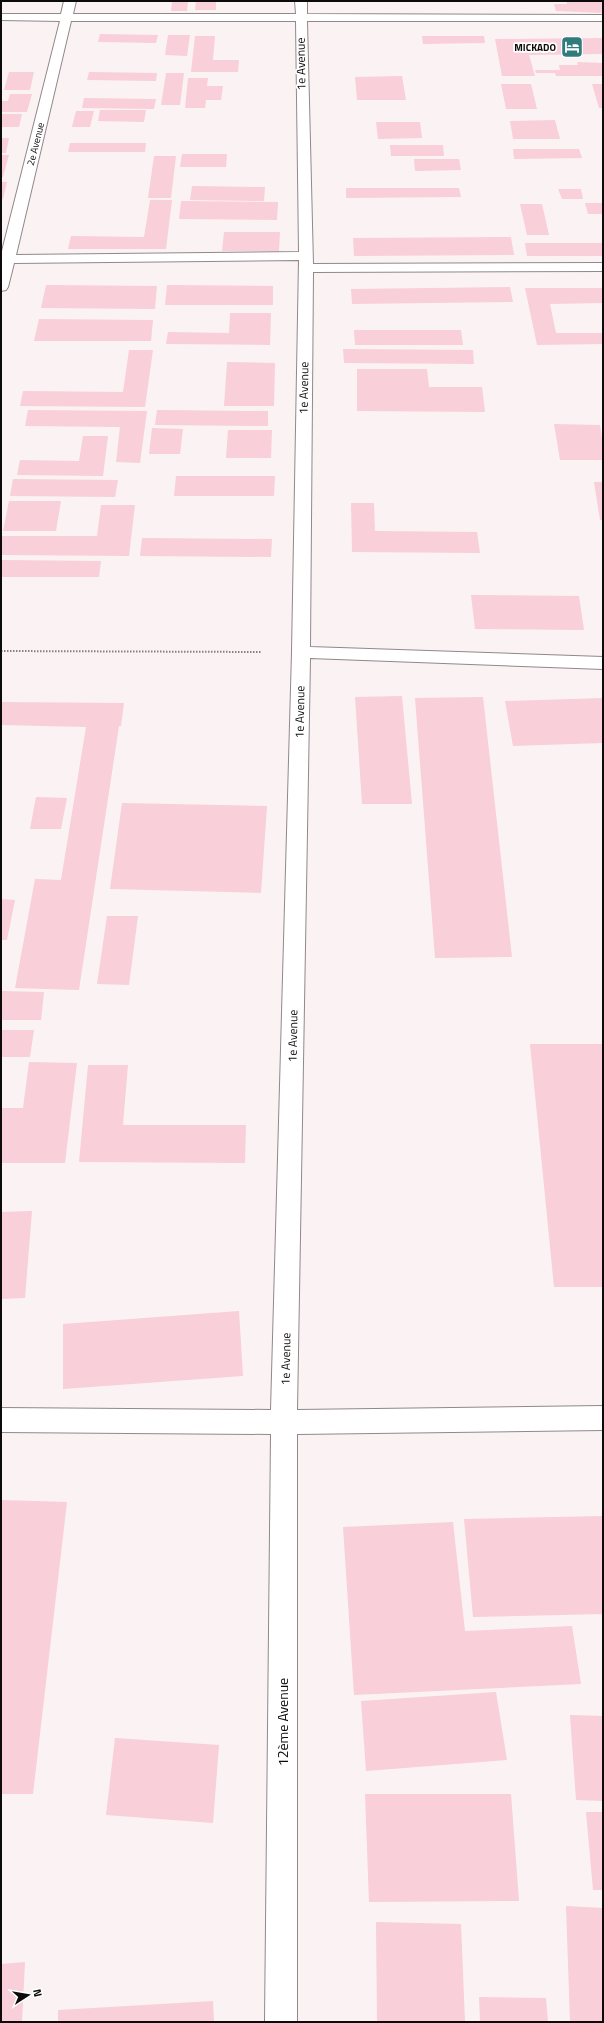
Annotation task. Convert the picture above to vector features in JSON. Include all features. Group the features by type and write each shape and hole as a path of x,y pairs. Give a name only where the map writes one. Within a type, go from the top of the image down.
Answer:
{"street":[{"name":"2e Avenue","path":"1,288 4,259 67,18 70,1"},
{"path":"1,17 67,18 301,9 603,18"},
{"name":"1e Avenue","path":"284,1422 301,652 305,262 301,9"},
{"path":"4,259 603,266"},
{"path":"301,652 603,663"},
{"path":"1,1420 284,1422 603,1418"},
{"name":"12ème Avenue","path":"282,2022 284,1422"}],"path":[{"path":"1,651 301,652"}],"building":[{"path":"172,1 188,1 187,11 171,11"},
{"path":"196,1 216,1 216,10 195,10"},
{"path":"566,1 603,1 603,13 556,11 554,4 567,4"},
{"path":"100,34 158,35 156,43 98,42"},
{"path":"168,35 190,35 187,56 165,55"},
{"path":"195,36 215,36 213,60 239,60 238,72 191,72"},
{"path":"422,36 484,36 485,43 423,44"},
{"path":"603,38 603,54 529,55 535,76 502,76 495,39"},
{"path":"577,62 603,63 603,76 556,76 555,73 536,73 535,70 560,70 559,65 578,65"},
{"path":"9,72 34,72 30,90 4,90"},
{"path":"89,72 157,73 156,81 87,80"},
{"path":"166,73 184,73 180,105 161,105"},
{"path":"402,76 406,100 357,100 355,77"},
{"path":"188,78 208,78 207,86 223,86 221,100 206,100 205,108 185,108"},
{"path":"501,84 531,84 537,109 506,109"},
{"path":"592,84 603,84 603,108 599,108"},
{"path":"10,94 32,94 27,112 1,112 1,101 8,101"},
{"path":"84,98 156,99 154,109 82,108"},
{"path":"100,110 146,110 144,122 98,121"},
{"path":"76,111 94,111 90,127 72,127"},
{"path":"1,114 22,114 19,127 1,127"},
{"path":"555,120 560,139 513,139 510,121"},
{"path":"376,122 420,122 422,138 378,139"},
{"path":"1,138 9,138 6,153 1,153"},
{"path":"70,143 146,143 145,152 68,152"},
{"path":"390,145 443,145 444,156 391,156"},
{"path":"513,149 579,149 582,158 514,159"},
{"path":"182,154 227,154 226,167 180,167"},
{"path":"1,155 9,155 3,177 1,177"},
{"path":"154,156 176,156 171,198 148,198"},
{"path":"414,159 459,159 461,170 415,171"},
{"path":"1,182 7,182 3,199 1,199"},
{"path":"192,186 265,187 264,201 190,200"},
{"path":"346,188 459,188 461,197 346,198"},
{"path":"558,189 581,189 583,199 562,199"},
{"path":"150,200 172,200 166,249 68,249 71,236 144,237"},
{"path":"181,201 278,202 277,220 179,219"},
{"path":"585,203 603,203 603,214 588,214"},
{"path":"520,204 542,204 549,235 527,235"},
{"path":"224,232 280,232 279,251 222,251"},
{"path":"511,237 514,255 354,256 353,238"},
{"path":"525,243 603,243 603,256 527,256"},
{"path":"46,285 157,286 155,309 41,308"},
{"path":"167,285 273,286 273,305 165,305"},
{"path":"510,287 513,302 352,304 351,289"},
{"path":"525,288 603,288 603,303 550,304 556,333 603,333 603,344 537,345"},
{"path":"230,313 271,313 270,345 166,344 168,332 229,333"},
{"path":"39,319 153,320 151,341 34,341"},
{"path":"354,330 461,330 463,345 355,345"},
{"path":"343,349 473,350 474,364 344,363"},
{"path":"129,350 153,350 145,407 20,406 23,391 123,392"},
{"path":"227,362 275,363 274,406 224,406"},
{"path":"357,369 427,369 429,387 482,387 485,412 357,411"},
{"path":"28,410 147,411 140,463 116,462 120,427 25,426"},
{"path":"157,410 268,411 268,426 155,425"},
{"path":"554,424 600,425 603,444 603,460 560,460"},
{"path":"152,428 183,429 180,454 149,454"},
{"path":"228,430 272,430 271,458 226,458"},
{"path":"83,436 108,436 103,476 17,475 20,460 79,461"},
{"path":"176,476 275,476 274,496 174,496"},
{"path":"13,479 118,480 115,497 10,496"},
{"path":"594,482 603,482 603,520 600,520"},
{"path":"9,501 61,501 56,531 3,531"},
{"path":"351,503 374,503 375,531 477,532 480,553 352,552"},
{"path":"101,505 135,505 129,556 1,555 1,536 97,536"},
{"path":"142,538 272,539 271,557 140,556"},
{"path":"1,560 101,561 99,577 1,577"},
{"path":"471,595 579,596 584,630 475,629"},
{"path":"402,696 412,804 362,804 355,697"},
{"path":"483,697 512,957 435,958 415,698"},
{"path":"603,698 603,743 513,746 505,701"},
{"path":"1,702 124,703 121,726 119,726 79,990 15,988 35,879 61,880 86,727 1,725"},
{"path":"36,797 67,798 61,829 30,829"},
{"path":"122,803 267,806 261,893 110,889"},
{"path":"1,899 15,900 7,940 1,940"},
{"path":"107,916 138,916 129,985 97,984"},
{"path":"1,991 44,992 41,1020 1,1020"},
{"path":"1,1030 34,1030 30,1057 1,1057"},
{"path":"530,1044 603,1044 603,1287 554,1287"},
{"path":"29,1062 77,1063 65,1163 1,1163 1,1108 23,1108"},
{"path":"88,1065 128,1065 123,1125 246,1125 245,1163 79,1162"},
{"path":"32,1211 25,1298 1,1299 1,1212"},
{"path":"239,1311 243,1376 63,1389 63,1324"},
{"path":"1,1500 67,1502 33,1794 1,1794"},
{"path":"603,1516 603,1614 473,1617 464,1519"},
{"path":"453,1522 465,1631 572,1626 581,1684 354,1695 343,1527"},
{"path":"496,1692 507,1760 366,1771 361,1701"},
{"path":"570,1715 603,1716 603,1801 576,1800"},
{"path":"115,1738 219,1745 213,1823 106,1815"},
{"path":"365,1794 511,1794 519,1901 369,1902"},
{"path":"586,1812 603,1812 603,1890 593,1890"},
{"path":"566,1906 603,1908 603,2022 570,2022"},
{"path":"376,1922 461,1924 465,2022 377,2022"},
{"path":"25,1962 22,2022 1,2022 1,1964"},
{"path":"479,1997 546,1998 548,2022 480,2022"},
{"path":"213,2001 214,2022 58,2022 58,2010"}],"place":[{"name":"MICKADO","path":"572,47"}]}
